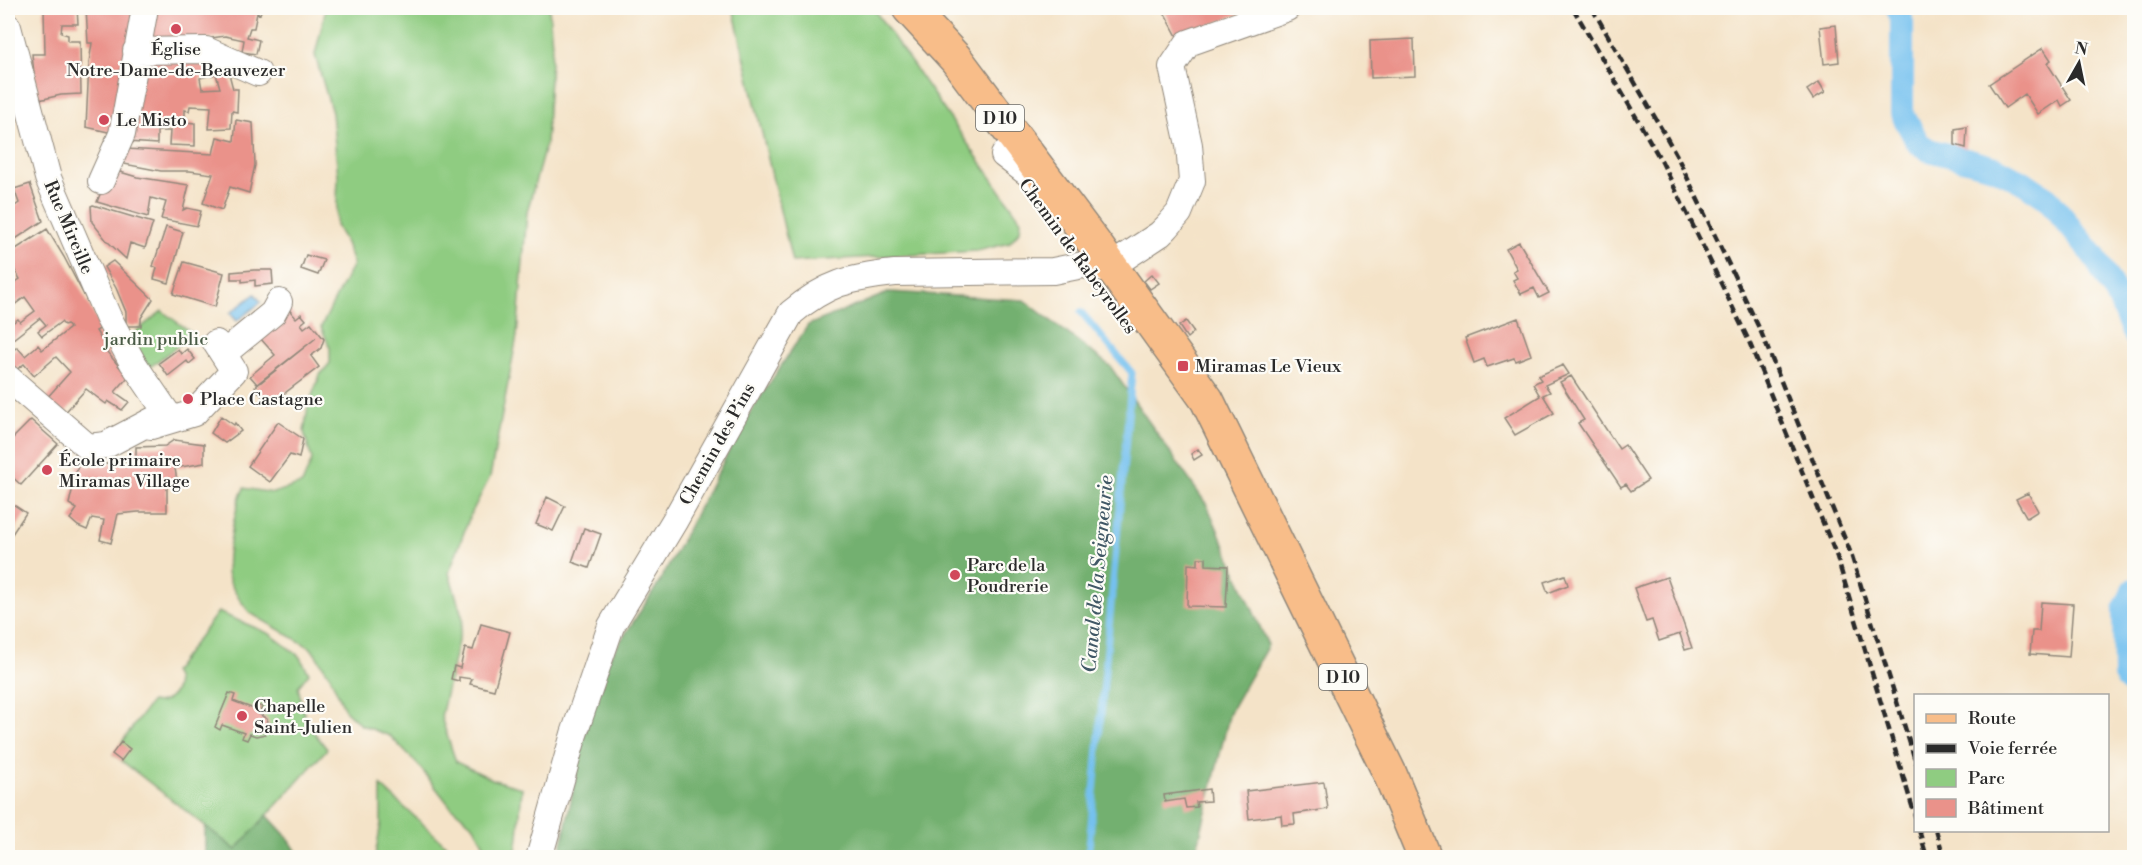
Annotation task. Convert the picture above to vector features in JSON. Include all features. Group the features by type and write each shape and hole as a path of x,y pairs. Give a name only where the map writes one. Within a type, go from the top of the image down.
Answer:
{"main road":[{"name":"Chemin de Rabeyrolles","path":"907,8 942,68 1004,155 1094,271 1207,400 1390,774 1425,858"},
{"name":"Chemin de Rabeyrolles","path":"907,8 956,59 1094,271 1256,500"}],"street":[{"path":"101,181 122,134 145,8"},
{"path":"1094,271 1122,259 1160,234 1179,213 1192,181 1189,145 1172,67 1188,43 1287,8"},
{"name":"Rue Mireille","path":"8,27 13,71 51,187 108,317 134,363 167,413 130,433"},
{"path":"136,51 206,50 258,73"},
{"name":"Chemin des Pins","path":"539,858 574,734 611,626 675,520 791,313 812,296 837,284 861,277 895,273 1094,271"},
{"path":"8,378 88,447 106,445 130,433 194,413 224,356 273,313 279,302"}],"green space":[{"path":"326,8 549,8 552,45 546,143 527,212 517,336 490,477 470,516 449,573 463,619 441,717 456,762 494,780 522,788 515,857 490,857 474,826 450,806 419,766 390,736 361,725 345,710 330,676 311,648 250,613 231,585 227,573 233,525 244,488 273,493 302,484 312,460 304,432 308,406 320,375 330,363 330,348 321,327 353,264 346,243 336,226 338,176 332,113 315,55"},
{"path":"733,8 873,8 1021,220 1020,231 1009,243 977,251 792,262"},
{"name":"Parc de la Poudrerie","path":"890,292 1024,300 1110,366 1207,505 1268,645 1230,712 1195,857 675,858 663,853 561,849 596,678 659,583 746,419 808,325"},
{"name":"jardin public","path":"162,311 193,334 146,370 129,337"},
{"path":"218,612 270,634 299,656 309,673 298,687 306,722 327,749 236,850 113,754 151,702 163,702 173,694 177,684 173,672"},
{"path":"381,786 459,857 375,857 381,823"},
{"path":"267,815 288,838 300,857 205,857 205,826 236,850"}],"water":[{"path":"255,294 261,302 237,321 230,313"}],"building":[{"path":"44,8 77,8 78,24 62,24 61,33 68,35 68,41 80,41 81,94 61,95 39,100 32,54 45,54"},
{"path":"86,8 139,8 117,134 86,127 92,43 88,43"},
{"path":"150,8 262,8 260,14 257,13 254,28 250,28 247,37 259,40 256,54 242,52 244,40 225,36 143,48"},
{"path":"1162,8 1254,8 1178,38"},
{"path":"1836,25 1839,62 1824,64 1820,27"},
{"path":"1414,39 1415,76 1371,78 1370,41"},
{"path":"2043,48 2051,60 2047,63 2071,100 2062,106 2059,100 2038,114 2025,94 2005,108 1989,84"},
{"path":"142,56 226,62 233,89 238,89 237,112 232,111 231,128 209,129 211,107 190,106 189,111 185,110 185,122 195,123 195,146 169,145 170,131 157,131 157,144 128,142","holes":["216,74 220,88 202,89 200,78"]},
{"path":"8,75 15,109 8,111"},
{"path":"1819,82 1825,92 1813,99 1807,90"},
{"path":"236,120 253,123 255,165 249,193 230,187 222,210 203,203 213,174 161,171 124,164 126,149 213,154 217,137 234,141"},
{"path":"1967,127 1966,148 1955,145 1955,129"},
{"path":"110,169 137,177 189,185 183,210 187,208 201,211 197,226 161,219 166,202 151,198 148,217 97,202"},
{"path":"30,184 43,221 8,244 8,211 19,203 14,189"},
{"path":"91,206 153,223 145,248 130,243 126,259 107,241 92,222"},
{"path":"166,227 183,232 169,283 154,279 157,268 153,266"},
{"path":"47,229 101,328 96,331 108,350 107,352 128,377 115,392 129,402 122,410 108,401 106,404 86,389 62,416 45,400 70,372 56,357 34,376 24,364 12,373 8,369 8,355 17,347 25,356 38,345 42,350 70,328 61,322 42,336 38,331 46,325 40,318 8,343 8,326 18,319 20,322 35,311 25,297 10,308 8,304 8,287 20,279 8,259 8,254"},
{"path":"1519,242 1549,293 1539,298 1534,288 1521,294 1513,280 1517,278 1513,271 1517,269 1506,249"},
{"path":"306,255 324,260 318,275 301,269"},
{"path":"113,261 153,299 141,318 141,326 126,326 126,312 104,267"},
{"path":"184,262 224,273 215,307 173,294"},
{"path":"272,270 273,284 255,286 255,280 242,282 242,279 231,279 231,272"},
{"path":"1152,274 1159,283 1150,289 1144,281"},
{"path":"286,306 296,318 301,314 306,320 301,324 304,328 311,323 324,339 321,348 311,356 319,367 269,405 255,387 316,338 257,384 250,376 275,355 260,338"},
{"path":"1518,318 1531,355 1516,361 1514,358 1487,367 1484,359 1474,363 1465,338"},
{"path":"1186,321 1194,332 1187,338 1179,326"},
{"path":"178,349 181,354 187,349 195,359 189,364 187,361 168,376 159,363"},
{"path":"1563,365 1569,374 1545,385 1550,392 1543,395 1554,413 1515,435 1504,418 1540,396 1533,384 1541,380 1538,376"},
{"path":"1571,376 1619,449 1625,445 1648,480 1631,491 1626,484 1621,487 1578,423 1584,420 1560,382"},
{"path":"221,416 234,425 235,423 241,431 225,443 211,433"},
{"path":"31,420 58,444 21,485 8,473 8,443"},
{"path":"278,422 303,439 299,458 290,455 270,482 248,466"},
{"path":"174,440 204,444 204,463 175,468 177,481 168,482 167,486 167,512 118,514 111,543 100,540 104,520 92,518 87,530 70,519 77,509 69,504 79,461 88,466 136,461 136,447 165,446"},
{"path":"1198,449 1202,455 1194,460 1191,454"},
{"path":"2028,493 2038,511 2027,518 2016,499"},
{"path":"547,497 565,506 553,531 536,524"},
{"path":"8,501 26,513 8,540"},
{"path":"584,528 601,534 589,568 572,562"},
{"path":"1198,558 1206,558 1206,565 1228,566 1226,607 1187,606 1188,564 1198,565"},
{"path":"1565,575 1568,585 1548,593 1544,582"},
{"path":"1667,577 1692,648 1685,650 1680,634 1659,641 1652,620 1646,622 1634,588"},
{"path":"2041,602 2073,604 2069,657 2030,654 2032,631 2039,631"},
{"path":"481,624 510,632 494,690 470,684 472,679 459,677 459,681 451,679 454,666 460,668 465,648 473,650"},
{"name":"Chapelle Saint-Julien","path":"229,693 235,695 233,701 254,709 256,704 262,707 259,714 267,719 269,725 265,734 256,736 250,734 247,740 242,738 244,733 222,725 220,730 215,727"},
{"path":"121,742 130,749 121,761 112,754"},
{"path":"1324,782 1328,809 1294,814 1295,824 1282,825 1281,815 1249,819 1246,791"},
{"path":"1209,789 1210,801 1196,802 1197,807 1186,808 1184,799 1165,802 1164,795"}],"waterway":[{"path":"1898,8 1902,23 1902,113 1918,143 1929,150 1996,168 2047,198 2094,256 2120,301 2134,334"},
{"name":"Canal de la Seigneurie","path":"1081,312 1132,373 1088,858"},
{"path":"2134,590 2124,610 2125,675 2134,687"}],"railway":[{"path":"1573,8 1662,162 1748,339 1837,557 1914,812"},
{"path":"1592,8 1676,154 1761,332 1851,554 1914,757"},
{"path":"1920,832 1927,858"},
{"path":"1937,832 1944,858"}],"place":[{"name":"Église Notre-Dame-de-Beauvezer","path":"176,29"},
{"name":"Le Misto","path":"104,120"},
{"name":"Miramas Le Vieux","path":"1183,366"},
{"name":"Place Castagne","path":"188,399"},
{"name":"École primaire Miramas Village","path":"47,470"},
{"name":"Parc de la Poudrerie","path":"955,575"},
{"name":"Chapelle Saint-Julien","path":"242,716"}]}
